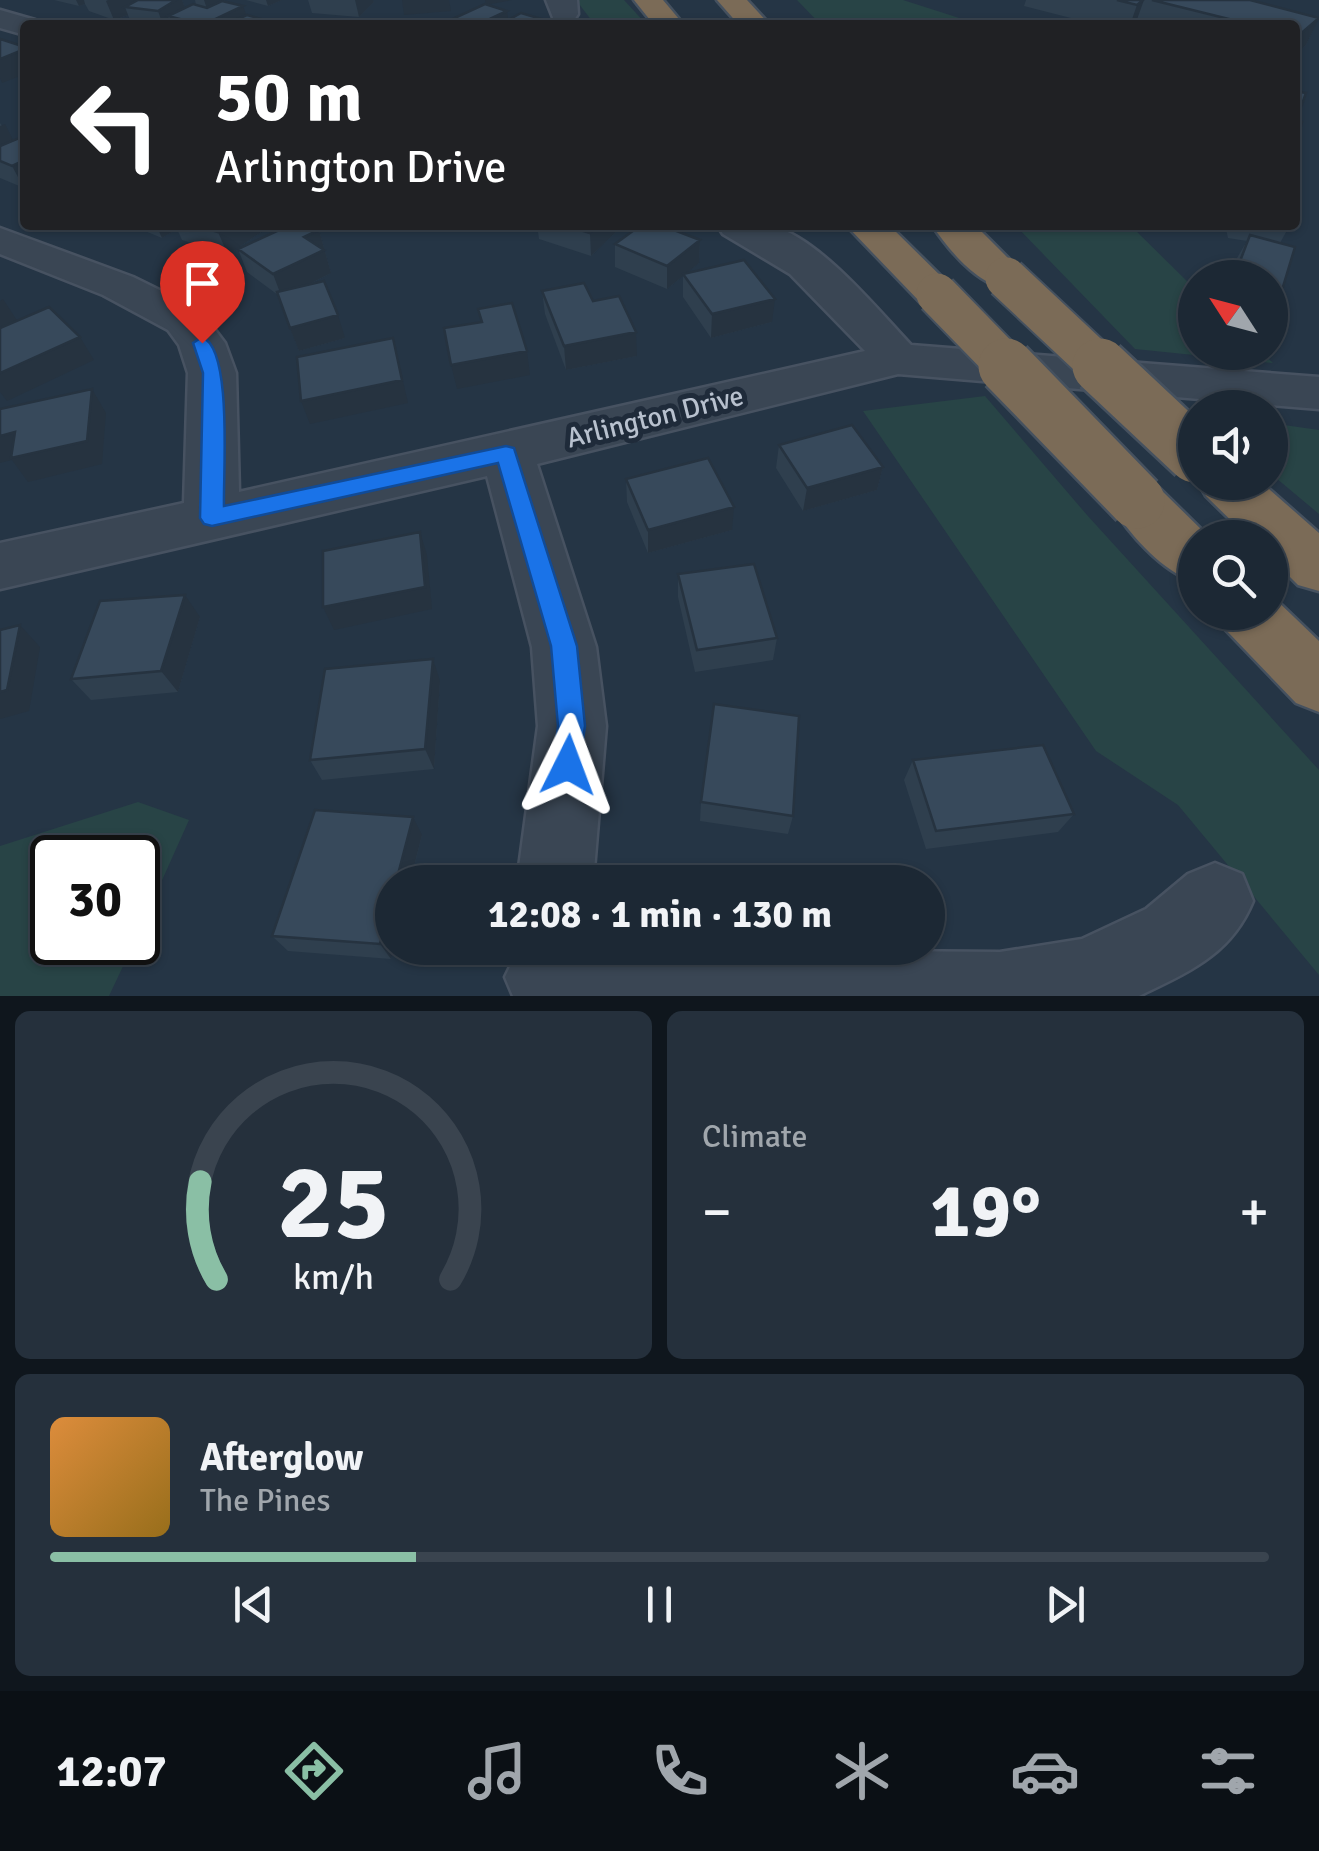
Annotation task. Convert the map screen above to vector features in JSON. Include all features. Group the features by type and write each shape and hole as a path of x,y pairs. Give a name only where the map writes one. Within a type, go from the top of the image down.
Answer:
{"highway":[{"path":"648,0 666,20"},
{"path":"678,0 696,20"},
{"path":"731,0 750,20"},
{"path":"871,230 1178,542"},
{"path":"880,230 937,294"},
{"path":"957,230 1178,439"},
{"path":"1244,500 1319,568"},
{"path":"1266,630 1319,683"}],"street":[{"path":"749,230 774,241 808,264 898,359"},
{"path":"0,240 118,286 184,320 202,343 212,373 212,518"},
{"name":"Arlington Drive","path":"0,566 506,453 898,359 1319,393"},
{"path":"506,453 564,646 572,726 557,865"},
{"path":"545,974 910,995 1000,994 1087,979 1174,937 1215,902"}],"green space":[{"path":"576,0 624,0 642,20 591,20"},
{"path":"797,0 903,0 965,20 816,20"},
{"path":"1020,230 1135,230 1178,272 1178,353 1135,349"},
{"path":"985,396 1178,615 1178,630 1192,630 1319,770 1319,975 1178,805 1096,751 863,411"},
{"path":"1288,426 1319,430 1319,514 1288,488"},
{"path":"138,802 189,820 160,885 160,835 34,835"},
{"path":"30,836 30,965 124,965 109,996 0,996 0,846"}],"building":[{"path":"138,0 176,0 158,11 125,7"},
{"path":"1117,0 1143,0 1137,5"},
{"path":"1152,0 1250,0 1319,18 1300,34 1300,20 1233,20"},
{"path":"222,1 243,6 214,20 168,16 193,4 207,8"},
{"path":"485,4 507,11 488,20 450,20"},
{"path":"521,13 545,20 508,20"},
{"path":"247,15 265,20 235,20"},
{"path":"0,39 20,45 20,51 0,59"},
{"path":"20,138 20,162 12,166 0,161 0,146"},
{"path":"279,230 319,230 304,237 324,250 273,274 238,249"},
{"path":"634,230 674,230 700,240 667,266 615,244"},
{"path":"1250,235 1295,247 1288,270 1288,260 1240,260"},
{"path":"744,260 775,299 712,314 683,274"},
{"path":"324,281 338,315 290,328 277,292"},
{"path":"584,283 593,301 619,296 636,332 564,346 542,291"},
{"path":"512,303 527,351 451,365 444,328 482,322 478,309"},
{"path":"49,307 80,337 0,373 0,328"},
{"path":"393,338 402,380 301,401 297,357"},
{"path":"92,389 87,441 11,458 15,432 0,436 0,409"},
{"path":"852,425 883,467 807,488 779,445"},
{"path":"708,458 734,507 648,530 626,479"},
{"path":"420,532 425,587 323,607 323,551"},
{"path":"754,564 777,638 697,650 678,574"},
{"path":"185,595 161,671 71,679 100,601"},
{"path":"20,625 7,690 0,692 0,630"},
{"path":"433,659 425,749 310,760 325,669"},
{"path":"714,704 799,716 793,816 701,802"},
{"path":"1043,745 1074,814 936,831 913,760"},
{"path":"315,810 413,817 400,865 375,865 375,944 272,936"}],"route":[{"path":"202,343 212,373 212,518 506,453 564,646 572,726 568,765"}]}
